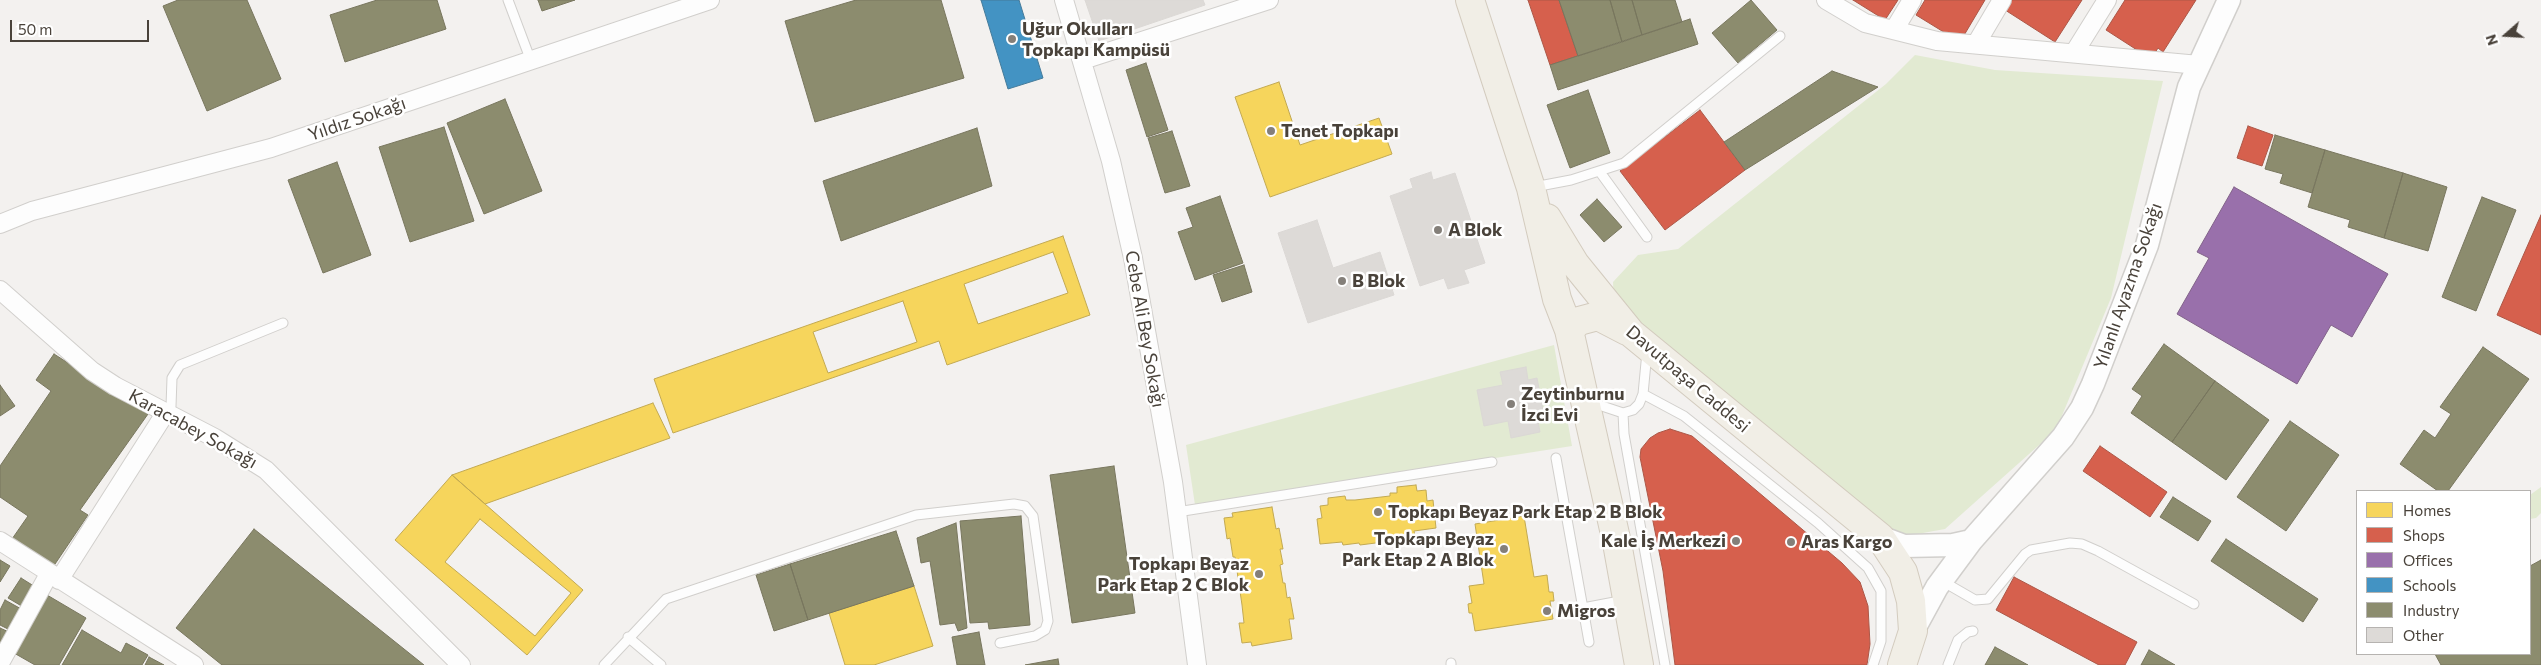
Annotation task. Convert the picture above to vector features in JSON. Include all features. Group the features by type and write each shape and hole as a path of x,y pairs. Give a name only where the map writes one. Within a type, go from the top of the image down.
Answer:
{"main road":[{"name":"Davutpaşa Caddesi","path":"1470,0 1532,188 1557,299 1569,330 1628,599 1639,665"},
{"name":"Davutpaşa Caddesi","path":"1532,188 1571,258 1639,340 1880,537 1893,555 1908,588 1913,630"},
{"path":"1569,330 1579,321 1600,317 1639,340"},
{"path":"1902,665 1913,630"}],"street":[{"name":"Yıldız Sokağı","path":"0,224 32,212 271,148 710,0"},
{"name":"Cebe Ali Bey Sokağı","path":"1064,0 1111,161 1133,258 1177,512 1197,665"},
{"path":"1083,60 1245,4 1268,0"},
{"path":"1826,0 1865,23 1937,41 2199,65"},
{"path":"1894,30 1912,0"},
{"path":"1976,44 2002,0"},
{"path":"2074,53 2107,0"},
{"name":"Yılanlı Ayazma Sokağı","path":"1913,630 1942,581 1971,541 2063,437 2082,408 2094,384 2147,245 2188,87 2229,0"},
{"name":"Karacabey Sokağı","path":"0,290 92,371 115,386 215,438 266,470 461,665"},
{"path":"0,663 54,577 166,412"},
{"path":"1880,537 1904,546 1953,545 1971,541"},
{"path":"0,541 194,665"}],"lane":[{"path":"508,0 531,61"},
{"path":"1532,188 1600,172 1624,163 1780,36"},
{"path":"1600,172 1647,237"},
{"path":"166,412 171,406 172,378 180,365 283,324"},
{"path":"1584,400 1623,413 1633,410 1640,404 1643,394 1639,340"},
{"path":"1643,394 1684,416 1818,523 1868,568 1881,591 1882,642 1873,665"},
{"path":"1623,413 1624,434 1664,665"},
{"path":"1556,458 1589,642"},
{"path":"1177,512 1492,462"},
{"path":"604,665 628,637 666,599 783,558 916,515 1014,504 1025,506 1033,516 1048,620 1045,630 1035,636 1000,643"},
{"path":"1942,581 1975,600 1988,599 2025,554 2031,550 2076,544 2098,551 2194,604"},
{"path":"1583,608 1628,599"},
{"path":"1948,665 1958,640 1968,632 1973,631"},
{"path":"628,637 661,665"}],"green space":[{"path":"1915,55 1995,70 2163,81 2111,298 2056,430 1945,529 1895,538 1614,303 1613,282 1638,255 1678,249 1886,84"},
{"path":"1554,345 1572,446 1195,505 1186,445"},
{"path":"2541,487 2541,513 2536,518 2531,519 2531,494"}],"building: Homes":[{"name":"Tenet Topkapı","path":"1279,82 1300,145 1379,118 1392,154 1270,197 1235,97"},
{"path":"1063,236 1090,315 947,365 939,341 673,433 654,379"},
{"path":"1053,252 1068,293 978,324 964,284"},
{"path":"903,301 917,342 828,373 813,332"},
{"path":"653,403 670,438 485,504 452,475"},
{"path":"452,475 583,590 527,655 395,540"},
{"name":"Topkapı Beyaz Park Etap 2 B Blok","path":"1416,485 1417,491 1426,490 1427,501 1433,500 1436,528 1414,531 1415,536 1399,538 1399,540 1360,545 1359,543 1343,545 1342,542 1320,544 1317,519 1322,518 1320,506 1328,505 1328,498 1345,496 1346,500 1355,500 1390,496 1390,493 1397,493 1397,487"},
{"name":"Topkapı Beyaz Park Etap 2 C Blok","path":"1272,507 1276,529 1279,528 1283,549 1280,549 1283,564 1280,565 1283,583 1285,583 1287,598 1290,597 1294,619 1289,619 1292,639 1252,646 1251,642 1242,643 1239,623 1244,623 1242,605 1235,557 1233,557 1230,538 1227,539 1224,518 1233,517 1232,513"},
{"name":"Topkapı Beyaz Park Etap 2 A Blok","path":"1524,516 1534,577 1547,575 1549,592 1553,592 1554,601 1550,601 1553,619 1475,631 1472,613 1469,613 1468,604 1472,603 1469,586 1484,584 1475,524"},
{"path":"480,519 571,593 535,636 445,562"},
{"path":"914,586 933,646 874,665 845,665 829,613"}],"building: Shops":[{"path":"1528,0 1559,0 1578,56 1550,65"},
{"path":"1853,0 1898,0 1885,20"},
{"path":"1925,0 1985,0 1960,42 1916,15"},
{"path":"2008,0 2082,0 2055,42 2002,8"},
{"path":"2125,0 2196,0 2163,52 2158,48 2151,59 2106,30"},
{"path":"1700,110 1745,170 1665,230 1620,171"},
{"path":"2248,126 2273,135 2262,166 2237,158"},
{"path":"2541,215 2541,335 2497,315"},
{"name":"Kale İş Merkezi","path":"1670,429 1692,436 1842,563 1860,582 1868,606 1870,644 1867,665 1675,665 1663,571 1640,457 1641,449 1650,438"},
{"path":"2100,446 2167,492 2150,517 2083,471"},
{"path":"2014,577 2137,642 2125,665 2099,665 1996,610"}],"building: Offices":[{"path":"2234,187 2388,274 2352,337 2331,325 2297,384 2177,314 2209,258 2197,252"}],"building: Schools":[{"name":"Uğur Okulları Topkapı Kampüsü","path":"981,0 1019,0 1043,78 1008,89"}],"building: Industry":[{"path":"178,0 247,0 281,79 207,111 163,6"},
{"path":"377,0 437,0 446,29 345,62 330,15"},
{"path":"538,0 575,0 542,11"},
{"path":"856,0 941,0 964,78 815,122 785,21"},
{"path":"1559,0 1610,0 1622,42 1578,56"},
{"path":"1610,0 1632,0 1642,35 1622,42"},
{"path":"1632,0 1675,0 1682,22 1642,35"},
{"path":"1751,0 1777,30 1738,63 1712,33"},
{"path":"1690,19 1698,44 1558,90 1550,65"},
{"path":"1146,63 1168,130 1147,137 1126,70"},
{"path":"1832,71 1878,87 1745,170 1724,142"},
{"path":"1588,90 1610,153 1570,168 1547,105"},
{"path":"505,99 542,191 484,214 447,123"},
{"path":"444,127 474,221 410,242 379,147"},
{"path":"977,128 992,186 841,241 823,181"},
{"path":"1172,131 1190,186 1165,193 1148,138"},
{"path":"2275,135 2325,150 2312,193 2280,183 2283,174 2265,169"},
{"path":"2325,150 2403,173 2384,238 2348,227 2350,220 2308,207"},
{"path":"337,162 371,255 323,273 288,180"},
{"path":"2403,173 2447,187 2428,251 2384,238"},
{"path":"1220,196 1243,263 1195,280 1178,232 1193,227 1186,208"},
{"path":"2482,197 2516,210 2476,311 2442,297"},
{"path":"1597,199 1622,227 1604,242 1580,215"},
{"path":"1244,265 1252,292 1222,302 1213,275"},
{"path":"2164,344 2215,381 2172,442 2131,413 2142,396 2132,389"},
{"path":"2483,347 2529,379 2449,490 2437,490 2400,464 2424,430 2435,438 2451,414 2440,407"},
{"path":"54,354 148,414 80,510 88,515 53,567 12,539 28,516 0,497 0,466 51,391 36,380"},
{"path":"2215,381 2269,420 2226,480 2172,442"},
{"path":"0,385 15,406 0,416"},
{"path":"2290,421 2339,455 2286,531 2237,497"},
{"path":"1114,466 1135,613 1072,623 1050,475"},
{"path":"2173,497 2211,521 2198,541 2160,517"},
{"path":"1021,516 1030,625 989,629 988,622 970,623 960,521"},
{"path":"956,523 967,628 958,631 955,623 940,625 930,561 921,563 917,538"},
{"path":"254,529 424,665 222,665 176,628"},
{"path":"896,531 914,586 808,620 790,564"},
{"path":"2226,539 2318,599 2303,622 2211,561"},
{"path":"0,560 10,566 0,582"},
{"path":"2541,560 2541,665 2441,665 2436,655 2531,655 2531,565"},
{"path":"790,564 808,620 774,631 756,575"},
{"path":"21,578 37,588 25,608 8,598"},
{"path":"47,595 86,618 59,665 35,665 14,653"},
{"path":"5,600 23,610 12,631 0,625 0,610"},
{"path":"0,628 11,633 0,646"},
{"path":"82,630 121,653 126,643 148,655 142,665 62,665"},
{"path":"979,632 985,665 957,665 952,637"},
{"path":"1995,647 2028,665 1985,665"},
{"path":"2149,650 2175,665 2141,665"},
{"path":"149,657 164,665 145,665"},
{"path":"1058,659 1059,665 1025,665"}],"building: Other":[{"path":"1085,0 1203,0 1205,5 1099,41"},
{"name":"A Blok","path":"1431,172 1433,180 1455,173 1485,263 1464,270 1469,283 1448,289 1444,278 1420,286 1390,196 1413,188 1410,179"},
{"name":"B Blok","path":"1317,220 1333,268 1380,252 1394,295 1308,323 1278,233"},
{"name":"Zeytinburnu İzci Evi","path":"1526,367 1528,380 1537,378 1544,415 1537,416 1540,432 1511,438 1508,421 1484,426 1477,390 1503,385 1500,372"}],"place":[{"name":"Uğur Okulları Topkapı Kampüsü","path":"1012,39"},
{"name":"Tenet Topkapı","path":"1271,131"},
{"name":"A Blok","path":"1438,230"},
{"name":"B Blok","path":"1342,281"},
{"name":"Zeytinburnu İzci Evi","path":"1511,404"},
{"name":"Topkapı Beyaz Park Etap 2 B Blok","path":"1378,512"},
{"name":"Kale İş Merkezi","path":"1736,541"},
{"name":"Aras Kargo","path":"1791,542"},
{"name":"Topkapı Beyaz Park Etap 2 A Blok","path":"1504,549"},
{"name":"Topkapı Beyaz Park Etap 2 C Blok","path":"1259,574"},
{"name":"Migros","path":"1547,611"}]}
